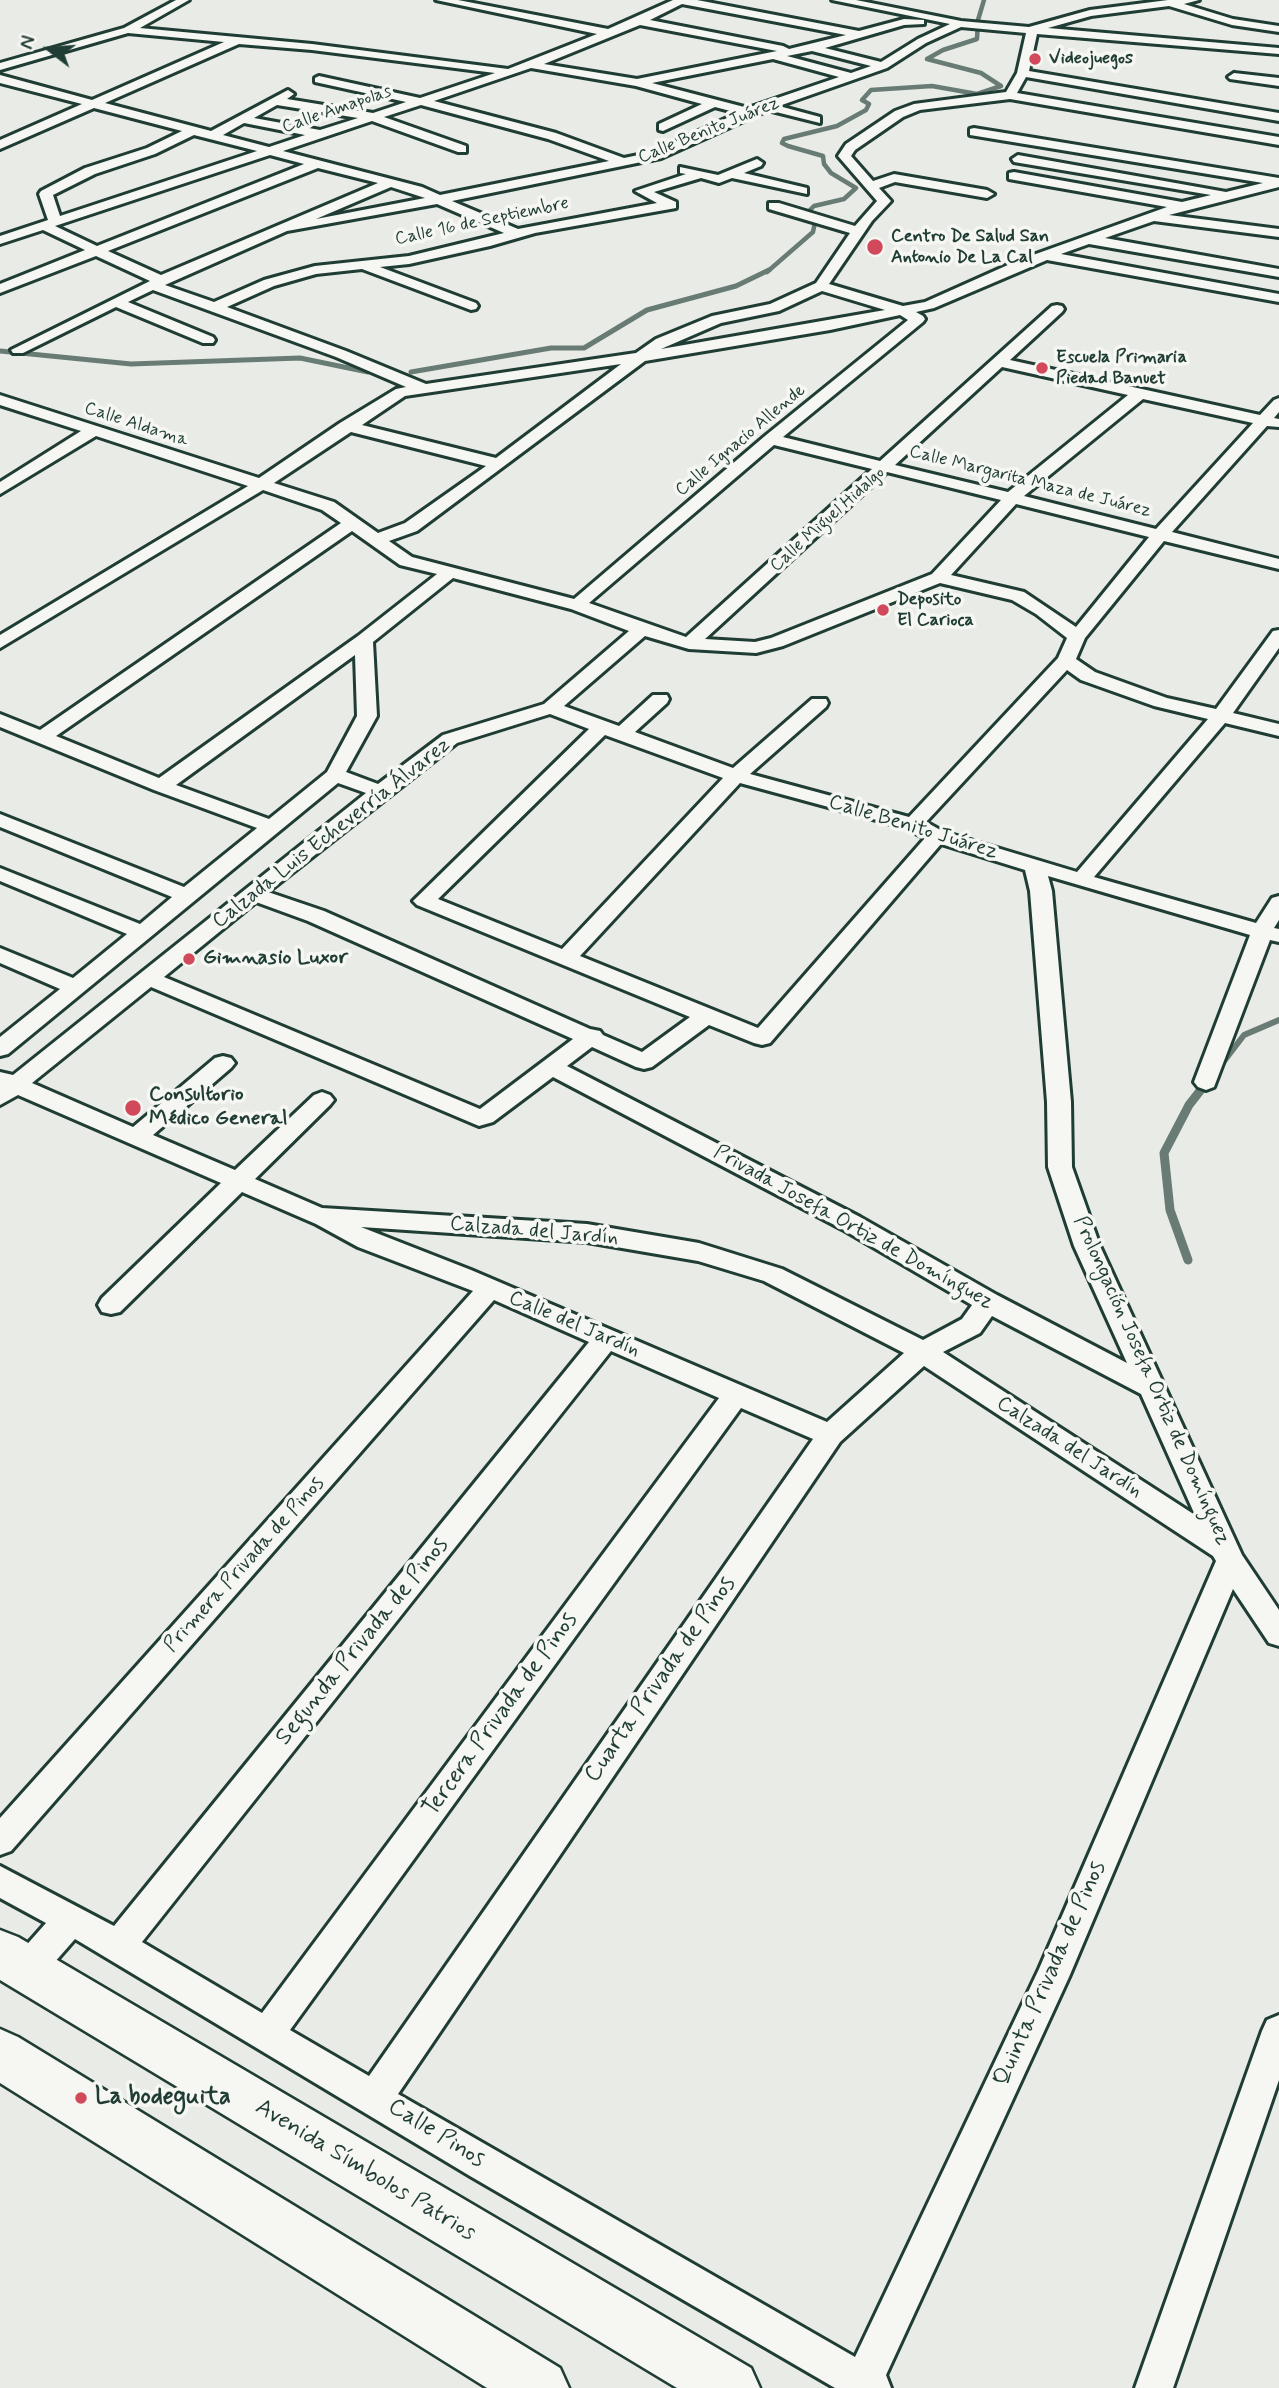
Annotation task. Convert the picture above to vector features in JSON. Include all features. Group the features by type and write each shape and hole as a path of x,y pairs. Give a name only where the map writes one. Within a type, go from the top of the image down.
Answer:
{"highway":[{"name":"Avenida Símbolos Patrios","path":"13,1961 731,2388"},
{"path":"0,2054 540,2388"}],"street":[{"path":"441,0 609,33"},
{"path":"661,0 680,1 861,34"},
{"path":"837,0 988,25 1279,51"},
{"path":"1090,12 1086,9 1098,0"},
{"path":"1033,29 1090,12 1138,4 1194,0"},
{"name":"Calle Amapolas","path":"0,240 530,65 639,21 680,1"},
{"path":"153,2 179,2"},
{"path":"0,66 128,30 179,2"},
{"path":"1166,3 1232,22 1279,29"},
{"path":"637,83 811,48 904,22 954,19"},
{"name":"Calle Benito Juárez","path":"288,227 342,219 646,158 749,112 883,66 954,19"},
{"path":"639,21 794,51"},
{"path":"1010,95 1023,73 1033,29"},
{"path":"128,30 241,39 355,62 482,80"},
{"path":"0,145 241,39"},
{"path":"811,48 883,66"},
{"path":"773,55 852,78"},
{"path":"215,134 274,101 355,62 511,71"},
{"path":"530,65 637,83 749,112"},
{"path":"1023,73 1279,117"},
{"path":"1234,77 1279,82"},
{"path":"0,79 96,102 390,183 440,199 517,234"},
{"path":"308,85 422,100 552,136 628,163"},
{"path":"1264,93 1279,95"},
{"path":"375,540 411,527 661,342 718,319 774,308 821,286 859,231 884,201 881,194 870,186 844,156 846,151 898,114 931,103 1010,95 1279,141"},
{"path":"274,101 370,116 462,149"},
{"path":"663,127 713,103"},
{"path":"768,106 816,120"},
{"path":"241,119 319,135"},
{"path":"196,129 151,151 90,171 46,194 50,224 157,283 213,308 341,354 423,388"},
{"path":"974,132 1279,182"},
{"path":"1081,137 1279,169"},
{"path":"646,158 719,179 757,163"},
{"path":"1018,159 1238,194 1279,197"},
{"path":"0,289 318,163"},
{"name":"Calle 16 de Septiembre","path":"213,308 282,279 315,270 409,260 533,229 671,205 642,191 701,174"},
{"path":"732,174 802,191"},
{"path":"1014,176 1183,206"},
{"path":"870,186 894,178 987,194"},
{"path":"0,643 260,486 346,426 401,392 640,357 873,309 903,311 929,305 1047,256 1183,206 1279,182"},
{"name":"Calle Benito Juárez","path":"18,350 184,269 390,183"},
{"path":"817,184 774,206 859,231"},
{"path":"1152,217 1279,233"},
{"path":"1110,233 1279,258"},
{"path":"1089,240 1279,273"},
{"path":"1047,256 1279,298"},
{"path":"363,265 471,306"},
{"path":"821,286 873,309"},
{"path":"116,302 208,340"},
{"name":"Calle Miguel Hidalgo","path":"689,644 1058,309"},
{"name":"Calle Ignacio Allende","path":"577,605 771,439 918,319 903,311"},
{"path":"998,362 1271,422"},
{"path":"938,578 1013,497 1138,394"},
{"name":"Calle Aldama","path":"0,400 328,506 406,561 448,574 577,605 689,644 756,648 938,578"},
{"path":"913,824 1066,660 1077,637 1161,534 1271,422 1279,403"},
{"path":"346,426 499,464"},
{"path":"0,489 93,431"},
{"name":"Calle Margarita Maza de Juárez","path":"771,439 1279,564"},
{"path":"42,737 354,522"},
{"path":"161,786 364,639 448,574"},
{"path":"938,578 1018,596 1042,610 1077,637"},
{"path":"551,708 642,629"},
{"path":"1081,880 1221,716 1279,635"},
{"path":"364,639 367,716 335,775 380,792"},
{"path":"1066,660 1088,676 1161,702 1279,730"},
{"path":"660,699 611,732 424,901 762,1038 937,836"},
{"path":"566,958 736,776 819,703"},
{"name":"Calle Benito Juárez","path":"551,708 736,776 913,824 937,836 1081,880 1271,932"},
{"name":"Calzada Luis Echeverría Álvarez","path":"5,1087 148,978 450,739 551,708"},
{"path":"0,720 161,786 272,827"},
{"name":"Calzada Luis Echeverría Álvarez","path":"0,1049 335,775"},
{"path":"0,820 187,896"},
{"name":"Prolongación Josefa Ortiz de Domínguez","path":"1034,864 1041,891 1059,1102 1060,1167 1087,1246 1227,1554 1279,1634"},
{"path":"0,874 142,932"},
{"path":"253,894 316,916 592,1036 644,1062 708,1015"},
{"path":"1206,1082 1271,932 1279,902"},
{"path":"0,955 75,987"},
{"path":"148,978 478,1118 485,1117 592,1036"},
{"path":"0,1022 21,1032"},
{"path":"136,1137 223,1063"},
{"name":"Privada Josefa Ortiz de Domínguez","path":"551,1067 851,1223 988,1302 1154,1389"},
{"name":"Calzada del Jardín","path":"5,1087 136,1137 319,1216 587,1233 699,1252 773,1275 922,1352 1227,1554"},
{"path":"111,1306 322,1100"},
{"name":"Calle del Jardín","path":"319,1216 367,1241 490,1288 830,1435"},
{"name":"Primera Privada de Pinos","path":"0,1842 490,1288"},
{"name":"Cuarta Privada de Pinos","path":"376,2097 830,1435 922,1352 971,1326 988,1302"},
{"name":"Segunda Privada de Pinos","path":"120,1946 606,1339"},
{"name":"Tercera Privada de Pinos","path":"265,2036 736,1395"},
{"name":"Quinta Privada de Pinos","path":"868,2385 1052,1977 1227,1554"},
{"name":"Calle Pinos","path":"0,1881 120,1946 265,2036 376,2097 483,2164 868,2385"},
{"path":"13,1961 71,1919"},
{"path":"1154,2388 1279,2031"}],"waterway":[{"path":"767,272 813,232 815,222 807,213 814,206 844,199 856,188 831,173 824,164 823,156 788,146 782,143 784,139 837,126 866,110 869,104 862,100 871,90 932,86 977,94 1001,86 981,73 927,59 943,50 977,39 978,20 984,0"},
{"path":"411,372 551,348 584,348 647,310 736,286 769,270"},
{"path":"0,351 131,364 300,358 368,372"},
{"path":"1218,1069 1244,1035 1279,1020"},
{"path":"1188,1260 1170,1210 1164,1153 1189,1105 1207,1082"}],"place":[{"name":"Videojuegos","path":"1035,59"},
{"name":"Centro De Salud San Antonio De La Cal","path":"875,247"},
{"name":"Escuela Primaria Piedad Banuet","path":"1042,368"},
{"name":"Deposito El Carioca","path":"883,610"},
{"name":"Gimnasio Luxor","path":"189,959"},
{"name":"Consultorio Médico General","path":"133,1108"},
{"name":"La bodeguita","path":"81,2098"}]}
